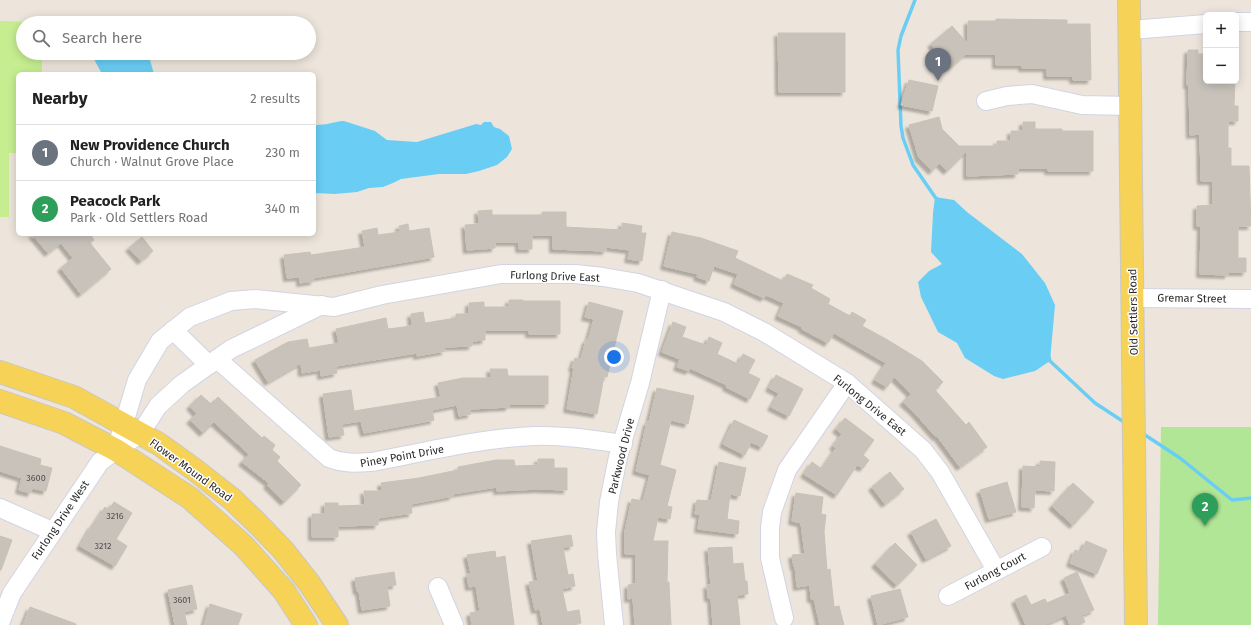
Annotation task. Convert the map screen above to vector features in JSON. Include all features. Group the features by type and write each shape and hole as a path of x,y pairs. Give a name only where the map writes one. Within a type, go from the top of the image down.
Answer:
{"main road":[{"name":"Old Settlers Road","path":"1129,0 1136,625"},
{"name":"Flower Mound Road","path":"0,372 74,397 159,444 195,470 232,499 283,550 309,583 338,625"},
{"name":"Flower Mound Road","path":"0,401 64,423 116,450 190,498 244,546 284,591 306,625"}],"street":[{"path":"1239,22 1251,22"},
{"path":"1130,30 1203,24"},
{"path":"986,101 1007,96 1032,94 1082,105 1131,106"},
{"name":"Furlong Drive East","path":"132,429 182,384 231,349 322,304 334,307 382,295 501,274 575,274 603,277 638,283 724,312 764,332 847,383 924,450 940,472 996,570"},
{"name":"Parkwood Drive","path":"614,625 606,532 609,502 618,457 640,383 662,290"},
{"name":"Gremar Street","path":"1133,298 1251,299"},
{"path":"132,429 136,380 160,341 190,317 231,300 255,299 322,304"},
{"name":"Piney Point Drive","path":"173,330 330,458 339,462 353,464 372,462 509,438 536,436 623,444"},
{"path":"784,618 770,558 770,528 772,512 787,470 847,383"},
{"name":"Furlong Drive West","path":"0,623 12,593 52,531 100,462 116,450 132,429"},
{"path":"0,508 52,531"},
{"name":"Furlong Court","path":"948,596 1042,547"},
{"path":"438,587 454,625"}],"green space":[{"path":"0,21 16,21 16,60 42,60 42,72 16,72 16,153 9,153 9,217 0,217"},
{"path":"1161,427 1251,427 1251,625 1158,625"}],"water":[{"path":"150,60 153,72 101,72 95,61"},
{"path":"344,121 375,131 387,140 417,142 476,124 481,125 484,122 491,122 494,127 500,129 509,136 512,149 507,157 497,165 466,174 439,174 401,179 383,187 369,188 357,192 335,194 316,193 316,125"},
{"path":"935,197 954,200 967,212 1022,254 1045,283 1055,305 1050,361 1035,371 1003,379 994,376 965,358 957,343 938,332 921,297 918,282 929,271 942,264 931,252"}],"building":[{"path":"996,19 1067,20 1067,24 1090,24 1091,80 1073,80 1073,76 1047,76 1047,68 1022,68 1022,65 996,65 996,54 966,54 951,67 931,44 952,26 968,44 968,21 996,21"},
{"path":"778,33 845,33 845,92 779,92"},
{"path":"1188,50 1198,50 1198,54 1203,54 1203,84 1235,84 1234,106 1238,106 1238,121 1228,121 1228,148 1231,148 1231,166 1249,166 1251,226 1238,226 1238,258 1246,258 1246,272 1228,272 1228,275 1200,274 1201,226 1197,226 1197,206 1213,205 1213,181 1201,181 1200,134 1190,135 1189,85 1187,85"},
{"path":"909,80 938,86 932,111 901,105"},
{"path":"939,117 942,129 959,146 997,146 997,141 1011,141 1011,131 1023,131 1023,122 1035,122 1035,129 1093,131 1093,171 1048,171 1048,168 1018,168 1018,174 967,176 967,151 947,171 939,163 932,171 919,158 909,125"},
{"path":"492,210 492,215 542,215 542,212 566,212 566,227 622,230 622,223 642,226 641,233 646,233 642,261 628,259 630,250 606,247 606,251 553,249 553,235 532,235 532,249 519,249 519,242 495,242 495,248 467,250 465,225 479,224 478,211"},
{"path":"408,224 409,231 429,228 434,257 313,278 314,281 300,283 300,277 287,278 284,255 310,252 311,255 365,247 362,231 377,228 378,235 400,232 399,226"},
{"path":"672,232 701,238 738,251 735,258 783,281 787,274 813,285 811,288 830,299 828,304 850,316 852,312 866,320 862,326 922,361 943,382 935,390 966,425 969,422 987,447 960,467 937,436 936,437 903,402 911,394 894,377 887,387 875,380 886,363 834,333 828,343 802,329 802,327 778,316 784,303 766,295 764,298 734,284 738,274 714,266 709,281 697,277 698,274 664,266"},
{"path":"34,236 91,236 94,240 90,243 111,269 81,294 61,268 73,258 61,243 48,253"},
{"path":"142,237 153,251 141,261 129,248"},
{"path":"509,300 560,301 560,334 529,334 529,330 485,330 485,340 472,341 472,346 444,347 445,351 417,356 417,353 336,366 337,373 321,376 321,370 302,373 301,363 268,382 255,360 288,342 307,339 309,348 339,343 336,329 386,318 388,329 412,326 411,314 423,312 425,323 456,318 456,314 469,314 469,303 484,302 484,307 509,307"},
{"path":"589,302 623,311 607,377 604,376 597,414 567,409 574,368 572,368 575,358 581,359 594,319 585,317"},
{"path":"673,322 686,327 682,337 706,345 709,337 722,343 717,354 738,364 743,354 755,360 748,373 760,379 750,399 726,387 727,385 690,368 689,371 677,367 680,359 662,352"},
{"path":"490,369 507,369 508,376 548,376 548,404 509,404 509,407 470,409 471,414 459,416 457,405 432,410 434,420 364,433 361,421 342,424 344,435 329,437 323,394 351,390 354,411 441,397 438,383 463,378 491,378"},
{"path":"776,375 803,389 789,416 771,407 779,393 769,388"},
{"path":"657,388 694,396 688,424 671,420 660,465 676,470 667,506 672,507 670,519 658,517 653,541 668,541 667,582 669,582 671,625 635,625 633,598 628,599 628,585 636,584 636,554 625,554 625,531 632,499 643,501 650,475 636,471 647,422 649,422"},
{"path":"201,395 211,404 218,397 262,438 264,436 275,445 272,450 280,457 277,461 301,485 284,502 267,485 269,483 242,462 249,454 214,422 203,433 190,420 197,414 190,406"},
{"path":"845,418 874,440 863,455 869,460 863,468 857,465 837,495 804,474 812,462 822,469 836,448 833,446 842,434 836,429"},
{"path":"734,420 768,436 762,447 751,442 745,455 723,444"},
{"path":"0,446 41,459 40,465 52,468 46,491 32,488 31,493 19,490 22,478 0,471"},
{"path":"538,459 554,459 554,468 567,468 567,490 538,489 497,491 497,487 452,494 453,496 411,504 412,513 378,518 378,525 338,526 338,537 312,537 312,514 325,514 325,503 338,503 338,506 365,505 364,491 382,491 381,483 419,478 458,470 458,467 496,460 514,460 515,466 538,465"},
{"path":"1040,461 1055,462 1054,491 1035,490 1034,508 1022,507 1023,466 1040,467"},
{"path":"719,462 746,468 740,496 730,494 727,519 739,521 738,534 698,529 700,514 695,514 697,500 711,501"},
{"path":"890,472 904,489 885,504 872,487"},
{"path":"1007,482 1016,512 989,519 980,490"},
{"path":"1073,483 1094,502 1073,525 1052,506"},
{"path":"796,493 823,497 821,514 826,515 824,531 827,570 830,569 834,607 839,606 844,625 820,625 814,599 811,599 810,585 797,587 795,566 794,567 792,555 805,554 801,523 792,521"},
{"path":"114,502 132,513 116,539 127,546 115,566 80,546 92,525 93,526 105,507 109,510"},
{"path":"936,519 951,546 926,559 911,532"},
{"path":"571,535 573,546 563,547 568,575 573,574 575,586 562,589 567,612 579,610 581,623 571,625 543,625 540,609 535,610 529,582 538,581 531,541"},
{"path":"0,536 12,540 1,570 0,570"},
{"path":"1086,541 1107,550 1097,574 1070,563 1075,550 1081,552"},
{"path":"895,543 917,565 897,585 875,564"},
{"path":"732,547 733,564 743,563 748,594 737,595 740,625 713,625 711,598 708,598 707,585 711,585 708,548"},
{"path":"495,551 496,558 505,556 514,625 472,625 470,613 480,611 476,586 469,587 467,574 471,574 467,555"},
{"path":"394,572 396,585 387,586 390,606 362,610 355,578"},
{"path":"1077,572 1094,610 1082,615 1085,622 1078,625 1070,625 1066,615 1044,625 1026,625 1015,600 1026,595 1031,605 1045,599 1047,603 1070,593 1064,578"},
{"path":"192,585 197,609 184,612 187,625 175,625 168,590"},
{"path":"900,589 908,617 878,625 871,596"},
{"path":"210,604 242,614 238,625 204,625"},
{"path":"30,607 76,624 76,625 23,625"}],"waterway":[{"path":"915,0 901,36 898,50 901,126 903,138 913,165 938,200"},
{"path":"1049,357 1050,361 1095,403 1127,424"},
{"path":"1142,433 1180,458 1232,500 1251,498"}],"place":[{"name":"New Providence Church","path":"938,81"},
{"name":"Peacock Park","path":"1205,526"}]}
